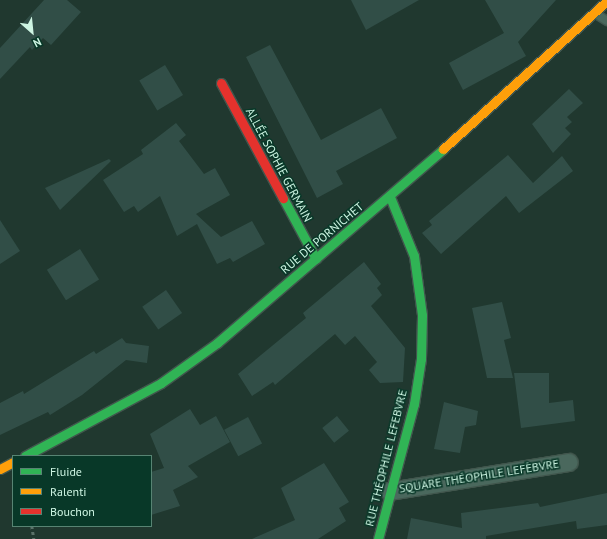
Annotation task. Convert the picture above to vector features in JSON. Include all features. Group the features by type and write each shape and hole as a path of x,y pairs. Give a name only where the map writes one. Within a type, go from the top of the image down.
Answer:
{"main road":[{"name":"RUE DE PORNICHET","path":"27,455 161,384 217,343 390,197 596,14 607,1"},
{"name":"ALLÉE SOPHIE GERMAIN","path":"221,83 316,259"},
{"name":"RUE THÉOPHILE LEFEBVRE","path":"378,539 389,491 414,404 421,359 422,315 414,256 390,197"},
{"path":"0,469 12,463"}],"street":[{"name":"SQUARE THÉOPHILE LEFÈBVRE","path":"389,491 569,462"}],"lane":[{"path":"596,14 607,21"}],"path":[{"path":"32,527 34,539"}],"building":[{"path":"44,0 67,0 81,12 51,45 43,38 32,50 30,47 0,79 0,48"},
{"path":"351,0 419,0 366,30"},
{"path":"485,0 556,0 518,42 526,56 463,90 449,63 504,33"},
{"path":"270,45 321,140 381,108 397,138 336,171 343,184 317,198 246,57"},
{"path":"165,65 183,95 157,110 139,80"},
{"path":"569,89 583,103 567,117 572,122 565,128 571,134 553,153 532,124"},
{"path":"176,123 186,135 179,141 204,174 215,168 230,195 196,214 221,237 252,221 265,244 233,262 230,258 217,264 197,224 177,236 160,196 138,212 134,206 124,212 103,180 143,154 141,150"},
{"path":"508,155 533,183 562,156 573,171 519,213 506,196 441,254 422,233 432,225 429,221"},
{"path":"109,159 111,161 60,210 45,188"},
{"path":"0,220 20,251 0,264"},
{"path":"80,249 99,280 66,300 47,270"},
{"path":"364,262 381,284 377,288 382,295 371,306 405,348 403,382 380,383 369,370 377,362 355,336 345,345 335,334 275,385 273,382 252,396 238,374 306,318 303,313"},
{"path":"166,290 182,313 158,330 142,307"},
{"path":"502,302 511,338 504,340 513,378 487,378 472,308"},
{"path":"122,338 126,343 149,346 147,363 126,360 82,395 50,415 48,412 0,435 0,403 23,391 24,394 94,351 96,354"},
{"path":"514,373 549,373 549,403 573,400 575,421 521,428"},
{"path":"444,402 478,411 476,425 465,427 460,453 434,449"},
{"path":"190,409 200,425 216,416 230,442 188,466 198,477 173,490 180,506 152,515 152,472 164,468 150,434"},
{"path":"337,416 349,431 334,443 322,428"},
{"path":"248,417 262,443 238,456 224,430"},
{"path":"324,463 349,502 339,508 346,521 318,539 252,539 295,520 281,488"},
{"path":"607,493 607,525 577,529 576,521 486,536 486,539 407,539 411,518 462,528 461,513 538,503 540,507"}],"traffic: fast":[{"path":"27,455 161,383 217,343 443,149"},
{"path":"378,539 414,404 421,359 422,315 414,256 390,197"},
{"path":"283,198 316,259"}],"traffic: slow":[{"path":"443,149 607,1"},
{"path":"0,469 12,463"}],"traffic: jam":[{"path":"221,83 283,198"}]}
